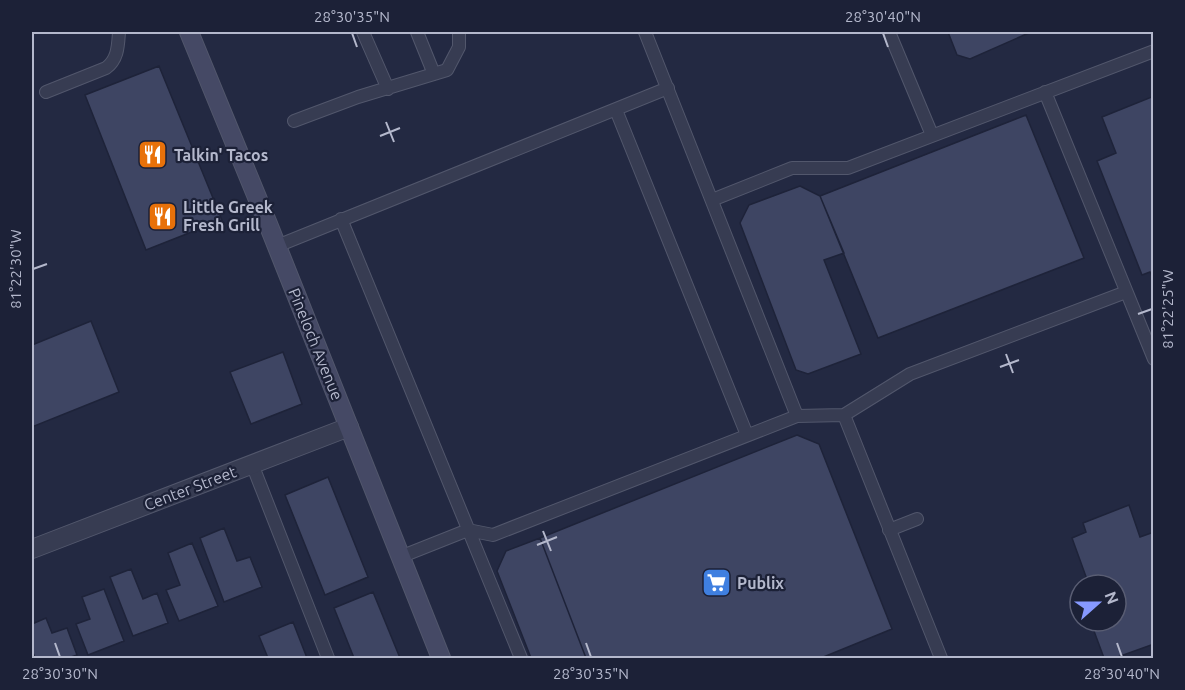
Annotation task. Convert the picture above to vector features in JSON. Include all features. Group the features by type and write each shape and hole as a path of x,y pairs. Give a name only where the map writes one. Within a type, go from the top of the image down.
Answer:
{"street":[{"name":"Pineloch Avenue","path":"189,32 441,658"},
{"name":"Center Street","path":"32,549 349,427"}],"lane":[{"path":"46,92 106,68 114,62 119,32"},
{"path":"363,32 388,89"},
{"path":"417,32 434,74"},
{"path":"294,121 358,97 447,70 459,47 459,32"},
{"path":"645,32 797,416"},
{"path":"889,32 932,135"},
{"path":"712,200 792,168 848,168 1154,51"},
{"path":"277,246 669,88"},
{"path":"1045,92 1154,359"},
{"path":"616,110 747,435"},
{"path":"341,219 521,658"},
{"path":"400,557 468,530 493,535 797,416 844,415 910,374 1126,292"},
{"path":"844,415 941,658"},
{"path":"252,464 328,658"},
{"path":"889,530 918,519"}],"building":[{"path":"948,32 1031,32 970,59 957,55"},
{"path":"159,66 222,220 146,250 85,95"},
{"path":"1154,96 1154,280 1150,272 1142,275 1097,161 1116,153 1102,117"},
{"path":"1026,115 1084,258 878,338 820,196"},
{"path":"800,186 820,196 844,253 824,260 861,354 808,374 796,370 740,223 749,205"},
{"path":"91,321 119,392 32,427 32,345"},
{"path":"283,352 302,404 251,424 230,372"},
{"name":"Publix","path":"797,435 819,444 892,629 821,658 586,658 540,538"},
{"path":"328,477 368,577 325,595 285,495"},
{"path":"1129,505 1140,537 1154,532 1154,644 1115,658 1104,658 1095,633 1128,633 1128,573 1085,573 1072,538 1086,532 1083,523"},
{"path":"224,528 237,561 250,557 262,587 224,602 200,538"},
{"path":"540,538 586,658 531,658 497,571 506,551"},
{"path":"192,543 218,606 179,621 166,590 180,585 168,553"},
{"path":"131,569 143,599 157,593 168,623 133,636 110,577"},
{"path":"104,589 124,641 88,655 76,624 90,619 82,597"},
{"path":"373,592 400,658 354,658 334,608"},
{"path":"46,618 52,633 67,628 77,655 68,658 35,658 32,650 32,624"},
{"path":"293,622 307,658 268,658 259,636"}],"place":[{"name":"Talkin' Tacos","path":"153,155"},
{"name":"Little Greek Fresh Grill","path":"162,216"},
{"name":"Publix","path":"716,583"}]}
